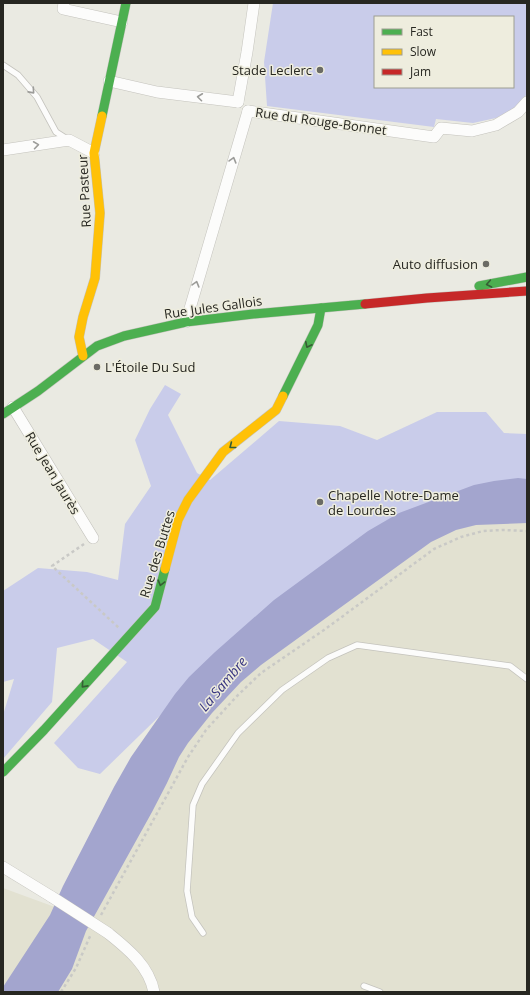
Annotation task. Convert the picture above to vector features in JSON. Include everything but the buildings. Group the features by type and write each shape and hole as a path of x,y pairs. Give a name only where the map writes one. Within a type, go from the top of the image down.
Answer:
{"street":[{"path":"64,3 63,9 122,22"},
{"name":"Rue Pasteur","path":"82,356 79,337 83,317 95,278 100,213 94,153 126,3"},
{"path":"238,102 254,3"},
{"path":"109,81 157,92 238,102 248,111"},
{"name":"Rue du Rouge-Bonnet","path":"186,322 248,111 434,137 441,128 472,131 496,125 518,112 527,102"},
{"path":"3,150 69,140 94,153"},
{"name":"Rue Jules Gallois","path":"427,298 527,277"},
{"path":"481,294 500,289 527,286"},
{"name":"Rue Jules Gallois","path":"7,409 38,391 97,346 124,336 186,322 427,298 527,291"},
{"name":"Rue des Buttes","path":"3,772 44,730 155,607 178,520 188,500 223,452 276,410 318,325 321,308"},
{"name":"Rue Jean Jaurès","path":"7,409 93,538"},
{"path":"3,867 52,897 108,934 126,948 148,975 154,992"}],"lane":[{"path":"3,66 18,75 37,97 56,132 69,140"},
{"path":"203,933 192,917 187,891 193,805 202,784 238,733 282,690 328,658 357,645 510,666 527,679"},
{"path":"364,986 380,992"}],"path":[{"path":"93,538 52,566 128,636"}],"shaded area":[{"name":"Stade Leclerc","path":"273,3 527,3 527,94 515,108 496,118 473,123 436,119 434,127 267,106 264,62"},
{"path":"165,385 181,394 168,415 197,473 210,480 279,421 340,426 377,440 437,412 486,412 504,433 527,434 527,484 221,656 100,774 78,768 54,743 127,662 93,639 57,648 52,702 3,759 3,715 14,679 3,682 3,591 38,568 87,572 118,580 125,524 151,486 135,440 150,409"},
{"path":"527,507 527,992 3,992 3,888 82,917 208,704 425,530"}],"water":[{"name":"La Sambre","path":"518,478 527,479 527,523 476,525 456,530 431,542 261,665 241,682 212,713 188,743 179,757 152,812 86,931 72,969 58,992 3,992 3,987 50,915 63,886 131,757 175,694 189,677 274,600 368,531 399,513 474,485"}],"traffic: fast":[{"path":"102,116 126,3"},
{"path":"479,286 527,277"},
{"path":"3,414 38,391 97,346 124,336 186,322 253,314 365,304"},
{"path":"283,396 318,325 321,308"},
{"path":"3,772 44,730 155,607 165,569"}],"traffic: slow":[{"path":"83,356 79,337 83,317 95,278 100,213 94,153 102,116"},
{"path":"165,569 178,520 188,500 223,452 276,410 283,396"}],"traffic: jam":[{"path":"365,304 527,291"}],"place":[{"name":"Stade Leclerc","path":"320,70"},
{"name":"Auto diffusion","path":"486,264"},
{"name":"L'Étoile Du Sud","path":"97,367"},
{"name":"Chapelle Notre-Dame de Lourdes","path":"320,502"}]}
